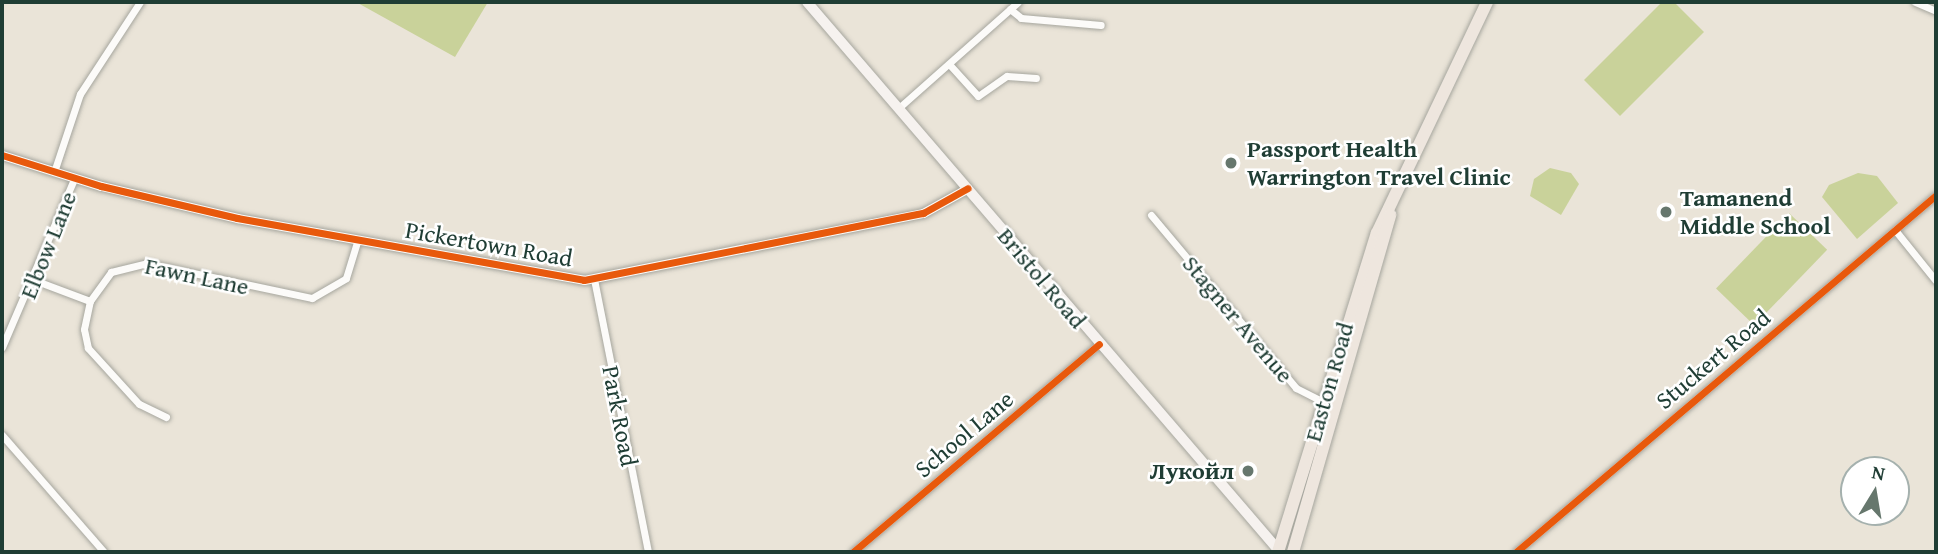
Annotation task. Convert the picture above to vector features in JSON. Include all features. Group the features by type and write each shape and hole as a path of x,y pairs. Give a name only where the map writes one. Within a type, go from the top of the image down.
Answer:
{"highway":[{"name":"Easton Road","path":"1279,552 1368,257 1390,215 1487,2"},
{"name":"Easton Road","path":"1293,552 1390,215"}],"main road":[{"name":"Bristol Road","path":"807,2 902,105 1099,344 1279,552"}],"street":[{"path":"54,172 80,94 140,2"},
{"path":"902,105 1018,2"},
{"path":"1915,2 1936,11"},
{"path":"1010,9 1021,18 1101,25"},
{"path":"949,64 978,96 1007,76 1036,78"},
{"name":"Pickertown Road","path":"2,155 74,179 357,241 594,279 923,213 968,187"},
{"name":"Elbow Lane","path":"2,347 34,280 74,179"},
{"name":"Stuckert Road","path":"1516,552 1936,195"},
{"name":"Stagner Avenue","path":"1151,215 1296,388 1337,406"},
{"path":"1895,230 1936,281"},
{"name":"Fawn Lane","path":"166,417 139,404 93,357 84,329 90,301 110,272 136,262 312,298 346,278 357,241"},
{"name":"Park Road","path":"594,279 648,552"},
{"path":"34,280 90,301"},
{"name":"School Lane","path":"853,552 1099,344"},
{"path":"2,435 104,552"}],"green space":[{"path":"356,2 488,2 455,57"},
{"path":"1662,2 1674,2 1704,32 1620,116 1584,80"},
{"path":"1550,168 1571,173 1579,184 1561,215 1530,196 1534,179"},
{"path":"1858,173 1877,176 1898,203 1857,239 1822,197 1829,185"},
{"path":"1789,213 1827,250 1754,325 1716,289"}],"cycle path":[{"path":"2,155 101,186 237,218 584,280 923,213 968,188"},
{"path":"1516,552 1936,195"},
{"path":"853,552 1099,344"}],"place":[{"name":"Passport Health Warrington Travel Clinic","path":"1231,163"},
{"name":"Tamanend Middle School","path":"1666,212"},
{"name":"Лукойл","path":"1248,471"}]}
